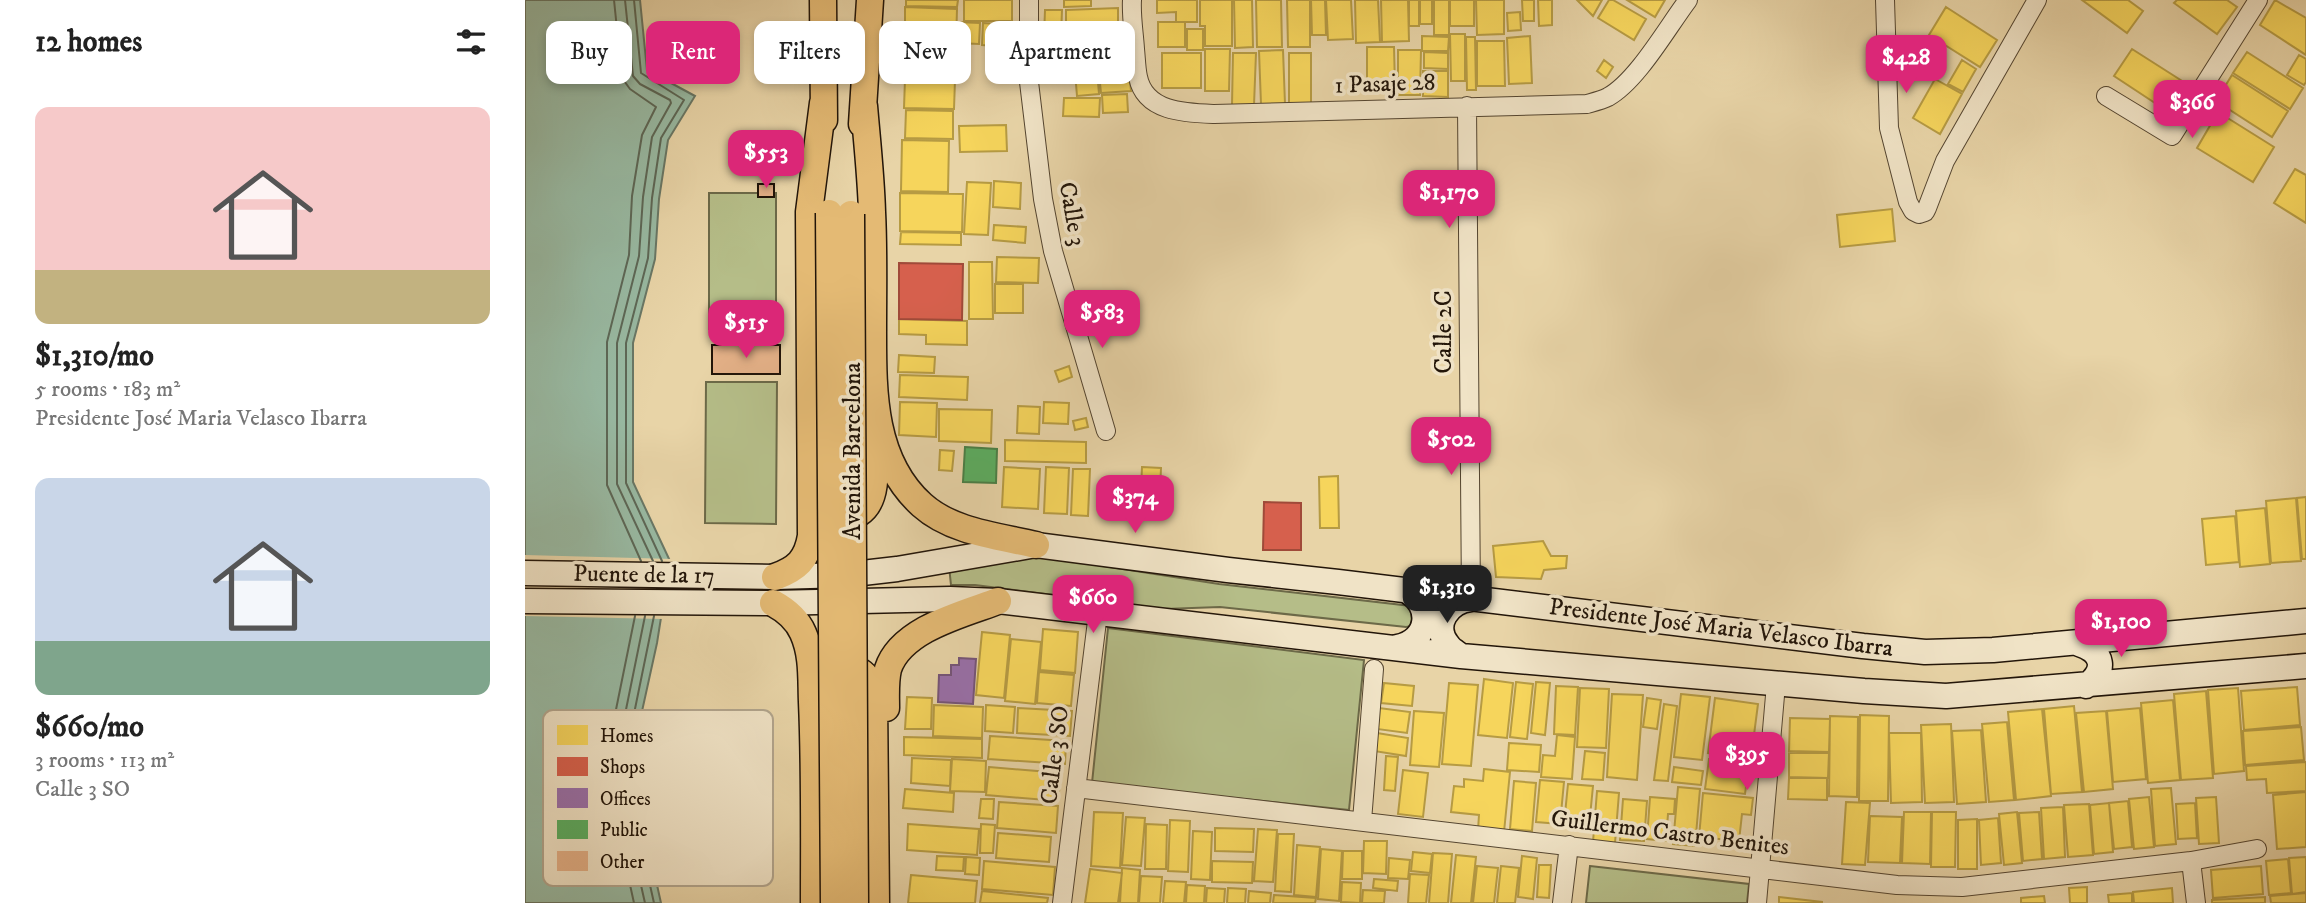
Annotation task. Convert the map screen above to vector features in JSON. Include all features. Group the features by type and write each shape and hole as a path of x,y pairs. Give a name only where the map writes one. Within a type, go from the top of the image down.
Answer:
{"main road":[{"name":"Avenida Barcelona","path":"823,0 823,103 840,213 855,903"},
{"name":"Avenida Barcelona","path":"834,903 840,213 864,106 870,0"},
{"path":"814,903 812,672 804,634 768,590 803,561 809,551 811,536 809,212 823,103"},
{"path":"811,485 814,499 825,514 846,518 866,509 874,484 872,212 864,106"},
{"path":"873,391 886,451 905,485 920,504 936,516 970,530 1036,545"},
{"name":"Presidente José Maria Velasco Ibarra","path":"768,590 1036,545 1925,652 2079,644 2306,621"},
{"name":"Puente de la 17","path":"525,573 768,590"},
{"name":"Presidente José Maria Velasco Ibarra","path":"768,590 998,601 1461,656 1946,696 2306,666"},
{"name":"Puente de la 17","path":"525,601 768,590"},
{"path":"1397,648 1418,637 1425,622 1423,606 1405,590"},
{"path":"1461,656 1448,646 1442,622 1449,607 1463,599 1471,599"},
{"path":"875,821 885,758 886,680 893,659 908,641 944,620 998,601"},
{"path":"2079,644 2090,647 2098,656 2100,668 2095,679 2086,686"},
{"path":"812,699 823,677 832,669 845,666 857,669 866,675 872,685 876,903"}],"street":[{"name":"Calle 3","path":"1029,0 1029,82 1043,199 1053,251 1106,432"},
{"name":"1 Pasaje 28","path":"1132,0 1137,76 1142,88 1148,97 1161,106 1190,113 1587,104 1607,98 1623,86 1688,0"},
{"path":"1885,0 1888,114 1892,144 1911,208 1919,214 1925,212 1945,160 2037,0"},
{"path":"2106,96 2172,136 2258,0"},
{"name":"Calle 2C","path":"1467,106 1471,599"},
{"name":"Calle 3 SO","path":"1062,903 1098,613"},
{"path":"1362,821 1374,669"},
{"path":"1757,903 1776,684"},
{"name":"Guillermo Castro Benites","path":"1076,788 1896,885 1962,887 2191,861 2257,849"},
{"path":"1562,903 1569,845"},
{"path":"2191,861 2196,903"}],"shaded area":[{"path":"709,193 776,193 776,329 709,329"},
{"path":"706,382 777,382 776,524 705,523"},
{"path":"1024,557 1052,558 1219,584 1411,606 1412,626 1220,607 1164,609 975,585 951,585 949,566"},
{"path":"1108,628 1364,660 1349,810 1092,783"},
{"path":"1590,866 1749,884 1747,903 1586,903"}],"water":[{"path":"525,0 640,0 646,84 673,84 695,96 668,140 659,199 655,259 633,343 633,482 670,561 657,643 642,710 543,710 543,886 657,886 661,903 525,903"}],"pier":[{"path":"525,555 673,559 664,619 525,616"}],"building: Homes":[{"path":"906,0 958,0 957,7 906,6"},
{"path":"964,0 1012,0 1012,21 964,21"},
{"path":"1064,0 1091,0 1091,6 1064,7"},
{"path":"1157,0 1197,0 1197,22 1176,22 1176,12 1157,13"},
{"path":"1200,0 1232,0 1232,46 1205,46 1205,26 1200,26"},
{"path":"1234,0 1252,0 1253,47 1235,48"},
{"path":"1256,0 1281,0 1282,47 1257,47"},
{"path":"1287,0 1310,0 1310,47 1288,47"},
{"path":"1311,0 1325,0 1326,35 1312,35"},
{"path":"1326,0 1351,0 1353,39 1328,40"},
{"path":"1355,0 1378,0 1380,42 1356,43"},
{"path":"1381,0 1408,0 1409,41 1382,42"},
{"path":"1409,0 1419,0 1419,26 1409,26"},
{"path":"1420,0 1432,0 1432,24 1420,24"},
{"path":"1434,0 1449,0 1449,35 1434,35"},
{"path":"1450,0 1474,0 1474,26 1450,26"},
{"path":"1476,0 1504,0 1504,34 1477,35"},
{"path":"1522,0 1534,0 1534,21 1523,21"},
{"path":"1538,0 1552,0 1552,25 1539,26"},
{"path":"1577,0 1602,0 1593,16"},
{"path":"1609,0 1646,19 1634,40 1598,18"},
{"path":"1627,0 1665,0 1655,17"},
{"path":"2082,0 2128,0 2143,11 2127,33"},
{"path":"2177,0 2227,0 2237,7 2217,34 2174,3"},
{"path":"2275,0 2306,18 2306,55 2260,25"},
{"path":"905,7 957,9 957,21 905,21"},
{"path":"1946,7 1997,40 1980,67 1929,35"},
{"path":"1118,8 1118,21 1066,21 1066,10"},
{"path":"1045,10 1062,10 1062,21 1045,21"},
{"path":"1520,12 1521,30 1508,31 1507,13"},
{"path":"1158,22 1185,22 1185,47 1158,47"},
{"path":"971,23 980,23 979,44 971,44"},
{"path":"983,23 985,23 985,45 982,45"},
{"path":"1187,29 1203,29 1203,50 1187,50"},
{"path":"1450,34 1465,34 1465,81 1451,81"},
{"path":"1422,36 1449,37 1448,51 1422,51"},
{"path":"1530,36 1532,83 1509,84 1507,38"},
{"path":"1466,37 1475,37 1476,90 1467,90"},
{"path":"1477,41 1504,41 1505,86 1477,86"},
{"path":"1367,47 1394,47 1395,87 1367,87"},
{"path":"1205,49 1230,49 1229,91 1205,91"},
{"path":"2132,49 2190,86 2166,123 2156,116 2161,107 2114,76"},
{"path":"1283,50 1285,104 1261,104 1259,51"},
{"path":"1398,50 1421,50 1420,95 1398,95"},
{"path":"1424,52 1448,53 1448,69 1424,68"},
{"path":"2247,52 2303,88 2290,109 2233,73"},
{"path":"1162,53 1201,53 1201,88 1162,88"},
{"path":"1233,53 1256,53 1254,105 1232,105"},
{"path":"1289,53 1311,53 1311,104 1289,104"},
{"path":"2299,55 2306,59 2304,85 2287,75"},
{"path":"1604,60 1613,67 1606,78 1597,71"},
{"path":"1962,60 1976,69 1963,92 1948,84"},
{"path":"1423,71 1448,71 1448,97 1423,96"},
{"path":"2232,75 2288,111 2272,137 2216,101"},
{"path":"1935,79 1962,94 1940,134 1913,118"},
{"path":"905,84 955,84 954,109 904,108"},
{"path":"1076,84 1098,84 1099,94 1077,96"},
{"path":"1100,84 1130,84 1131,91 1101,93"},
{"path":"1127,94 1128,112 1103,113 1102,95"},
{"path":"1064,98 1100,98 1099,117 1063,116"},
{"path":"906,110 953,111 953,139 905,138"},
{"path":"2218,112 2274,147 2253,182 2197,148"},
{"path":"1006,125 1007,151 960,152 959,126"},
{"path":"902,140 949,141 948,192 901,191"},
{"path":"2295,169 2306,175 2306,223 2274,203"},
{"path":"994,181 1021,183 1020,209 993,207"},
{"path":"967,182 991,183 988,235 964,234"},
{"path":"900,193 963,194 962,232 900,231"},
{"path":"1892,209 1895,241 1840,247 1837,215"},
{"path":"994,225 1026,227 1025,243 993,240"},
{"path":"901,232 961,233 961,245 900,244"},
{"path":"997,257 1039,258 1038,283 996,282"},
{"path":"969,262 992,262 993,319 969,319"},
{"path":"995,284 1023,284 1023,313 995,313"},
{"path":"899,319 967,321 967,345 926,344 926,335 899,334"},
{"path":"899,355 935,357 934,373 898,372"},
{"path":"1069,366 1072,377 1059,382 1055,371"},
{"path":"900,375 968,377 967,400 899,397"},
{"path":"900,402 937,403 936,437 899,435"},
{"path":"1044,402 1069,403 1068,424 1043,423"},
{"path":"1018,406 1040,407 1039,434 1017,433"},
{"path":"939,409 992,410 991,443 939,441"},
{"path":"1086,418 1088,427 1075,430 1073,421"},
{"path":"1005,440 1086,442 1086,463 1005,461"},
{"path":"940,450 954,451 952,471 939,470"},
{"path":"1004,467 1040,469 1038,509 1002,507"},
{"path":"1046,467 1069,468 1067,514 1044,513"},
{"path":"1142,467 1161,468 1160,491 1141,490"},
{"path":"1073,469 1090,469 1088,516 1071,515"},
{"path":"1338,476 1339,528 1320,528 1319,477"},
{"path":"2306,497 2306,559 2302,559 2297,498"},
{"path":"2296,498 2301,561 2271,563 2266,501"},
{"path":"2265,508 2270,564 2240,567 2236,511"},
{"path":"2235,516 2239,562 2206,565 2202,519"},
{"path":"1543,541 1551,556 1567,556 1566,568 1544,570 1541,579 1496,577 1493,546"},
{"path":"1043,629 1078,632 1075,673 1040,670"},
{"path":"982,632 1010,635 1004,698 976,695"},
{"path":"1011,639 1041,642 1035,704 1005,701"},
{"path":"1039,672 1074,675 1071,706 1037,703"},
{"path":"1484,679 1513,683 1507,738 1478,735"},
{"path":"1516,682 1533,684 1527,739 1510,737"},
{"path":"1536,682 1550,683 1545,735 1531,733"},
{"path":"1384,683 1414,686 1412,706 1381,703"},
{"path":"1449,683 1478,685 1471,766 1442,764"},
{"path":"1556,686 1578,687 1575,735 1554,734"},
{"path":"2297,687 2300,725 2244,730 2241,691"},
{"path":"1580,688 1609,689 1606,748 1577,747"},
{"path":"2238,688 2244,771 2214,774 2208,690"},
{"path":"2206,691 2213,778 2181,780 2174,694"},
{"path":"1612,694 1643,695 1637,780 1607,777"},
{"path":"1681,694 1710,697 1702,760 1674,757"},
{"path":"907,697 932,698 931,729 905,729"},
{"path":"1647,698 1661,700 1657,729 1643,727"},
{"path":"1715,698 1758,704 1751,758 1708,753"},
{"path":"2173,700 2180,780 2148,783 2141,703"},
{"path":"1664,704 1677,706 1668,781 1654,780"},
{"path":"934,705 983,707 982,738 933,736"},
{"path":"986,705 1015,707 1013,733 985,731"},
{"path":"2074,706 2082,792 2051,794 2044,709"},
{"path":"1018,708 1072,711 1070,736 1017,733"},
{"path":"1379,708 1410,712 1407,733 1377,729"},
{"path":"2140,708 2146,779 2113,782 2107,711"},
{"path":"2042,709 2051,796 2016,800 2008,712"},
{"path":"1414,711 1444,713 1439,767 1410,765"},
{"path":"2106,711 2113,789 2084,792 2076,713"},
{"path":"1860,715 1889,716 1888,801 1859,801"},
{"path":"1830,716 1858,717 1857,797 1829,796"},
{"path":"1790,718 1830,719 1829,752 1789,751"},
{"path":"2007,722 2014,800 1989,802 1982,724"},
{"path":"1951,724 1954,802 1925,803 1921,725"},
{"path":"2301,727 2304,760 2245,765 2243,731"},
{"path":"1981,730 1986,802 1957,804 1952,731"},
{"path":"1377,733 1408,738 1406,756 1374,751"},
{"path":"1889,733 1921,733 1922,802 1891,803"},
{"path":"1557,735 1575,737 1572,779 1541,777 1543,755 1555,756"},
{"path":"990,736 1066,741 1065,764 988,759"},
{"path":"904,737 982,739 982,758 904,755"},
{"path":"1509,743 1541,745 1539,772 1507,770"},
{"path":"1585,751 1605,753 1603,780 1582,779"},
{"path":"1789,753 1829,753 1828,778 1789,777"},
{"path":"1386,756 1398,757 1395,791 1384,790"},
{"path":"912,758 951,760 950,786 911,783"},
{"path":"952,759 986,761 985,792 950,791"},
{"path":"1709,759 1749,764 1745,794 1705,789"},
{"path":"2306,762 2306,791 2267,793 2266,779 2247,780 2246,766"},
{"path":"989,767 1061,773 1058,801 986,795"},
{"path":"1674,767 1703,771 1701,785 1672,782"},
{"path":"1484,769 1510,772 1504,832 1478,830 1479,815 1451,812 1454,786 1464,787 1464,779 1483,781"},
{"path":"1403,770 1428,773 1423,817 1398,814"},
{"path":"1789,778 1827,778 1827,800 1788,799"},
{"path":"1540,780 1564,782 1560,824 1536,822"},
{"path":"1514,781 1536,783 1532,831 1510,829"},
{"path":"1568,784 1593,786 1589,827 1564,824"},
{"path":"1678,787 1700,789 1695,846 1673,844"},
{"path":"2171,788 2176,844 2155,846 2151,789"},
{"path":"905,789 954,793 953,812 903,808"},
{"path":"1597,791 1619,793 1615,843 1593,842"},
{"path":"2306,792 2306,847 2277,849 2273,795"},
{"path":"1703,793 1753,798 1751,815 1742,814 1739,841 1699,837"},
{"path":"1650,797 1675,799 1674,814 1668,814 1666,841 1647,839"},
{"path":"2149,797 2154,847 2134,849 2129,799"},
{"path":"2216,797 2219,843 2199,844 2196,798"},
{"path":"981,799 994,799 993,819 979,818"},
{"path":"1623,799 1647,801 1644,841 1620,840"},
{"path":"2128,801 2132,847 2114,849 2109,803"},
{"path":"999,802 1058,806 1056,833 997,828"},
{"path":"1846,802 1870,803 1865,865 1842,864"},
{"path":"2109,803 2113,852 2094,854 2090,805"},
{"path":"2195,803 2197,838 2178,839 2176,804"},
{"path":"2089,804 2093,855 2068,857 2064,805"},
{"path":"2063,807 2065,857 2044,859 2041,808"},
{"path":"1094,812 1123,813 1120,868 1091,866"},
{"path":"1904,812 1931,812 1930,864 1902,863"},
{"path":"1932,812 1956,812 1955,867 1931,867"},
{"path":"2017,812 2022,863 2004,865 1999,814"},
{"path":"2039,812 2042,859 2023,861 2019,813"},
{"path":"1870,816 1902,817 1900,863 1868,862"},
{"path":"1126,817 1145,818 1141,866 1122,865"},
{"path":"1998,818 2001,863 1981,865 1979,820"},
{"path":"1977,819 1977,869 1958,869 1958,820"},
{"path":"1170,820 1190,821 1188,872 1168,871"},
{"path":"908,824 979,829 977,855 907,850"},
{"path":"981,824 995,825 993,853 980,853"},
{"path":"1146,824 1167,825 1166,869 1145,869"},
{"path":"1215,828 1254,829 1253,852 1215,851"},
{"path":"1258,829 1277,830 1273,882 1254,881"},
{"path":"1193,831 1212,832 1210,880 1191,879"},
{"path":"998,833 1051,837 1049,862 996,858"},
{"path":"1278,834 1294,834 1291,892 1275,891"},
{"path":"1364,841 1387,841 1386,874 1363,873"},
{"path":"1297,845 1320,847 1316,897 1294,895"},
{"path":"1321,849 1342,851 1339,901 1318,899"},
{"path":"1343,851 1362,851 1362,879 1342,879"},
{"path":"1413,852 1432,854 1430,873 1411,871"},
{"path":"1433,853 1452,854 1448,903 1429,903"},
{"path":"1456,855 1476,857 1471,903 1451,903"},
{"path":"937,856 964,857 963,871 936,870"},
{"path":"1522,856 1537,858 1533,899 1518,897"},
{"path":"966,857 980,858 979,875 965,874"},
{"path":"2306,857 2306,892 2292,894 2289,858"},
{"path":"1389,858 1410,860 1408,879 1388,878"},
{"path":"2288,859 2291,893 2269,895 2266,861"},
{"path":"984,861 1055,867 1053,895 982,889"},
{"path":"1212,861 1253,862 1252,883 1212,882"},
{"path":"1539,865 1551,865 1549,898 1537,897"},
{"path":"1477,866 1498,868 1494,903 1473,903"},
{"path":"1501,866 1519,868 1515,903 1497,903"},
{"path":"2261,866 2263,894 2213,898 2211,870"},
{"path":"1122,868 1140,870 1138,903 1120,903"},
{"path":"1090,869 1122,873 1118,903 1085,903"},
{"path":"1410,874 1429,875 1426,903 1408,903"},
{"path":"911,875 977,881 975,903 908,903"},
{"path":"1141,876 1162,877 1160,903 1139,903"},
{"path":"1374,879 1398,881 1397,891 1373,888"},
{"path":"1165,881 1186,882 1184,903 1163,903"},
{"path":"1342,882 1361,883 1360,903 1341,902"},
{"path":"1187,885 1205,886 1204,903 1186,903"},
{"path":"2087,887 2087,903 2070,903 2069,888"},
{"path":"1207,888 1225,889 1224,903 1206,903"},
{"path":"1228,888 1246,889 1245,903 1227,903"},
{"path":"2172,888 2173,903 2134,903 2133,892"},
{"path":"1363,890 1385,891 1384,903 1362,903"},
{"path":"982,891 1048,898 1047,903 980,903"},
{"path":"1249,891 1271,893 1270,903 1248,903"},
{"path":"2132,893 2132,903 2109,903 2108,895"},
{"path":"2306,893 2306,903 2271,903 2270,896"},
{"path":"1274,895 1316,898 1315,903 1273,903"},
{"path":"2044,896 2045,903 2021,903 2021,898"},
{"path":"1779,897 1822,902 1822,903 1779,903"},
{"path":"2265,897 2265,903 2212,903 2212,900"}],"building: Shops":[{"path":"899,263 963,264 962,320 899,319"},
{"path":"1264,502 1301,503 1301,550 1263,550"}],"building: Offices":[{"path":"959,658 976,659 973,704 938,702 939,675 951,675 951,665 959,665"}],"building: Public":[{"path":"965,447 997,449 996,483 963,482"}],"building: Other":[{"path":"758,184 774,184 774,197 758,197"},
{"path":"712,345 780,345 780,374 712,374"}]}
